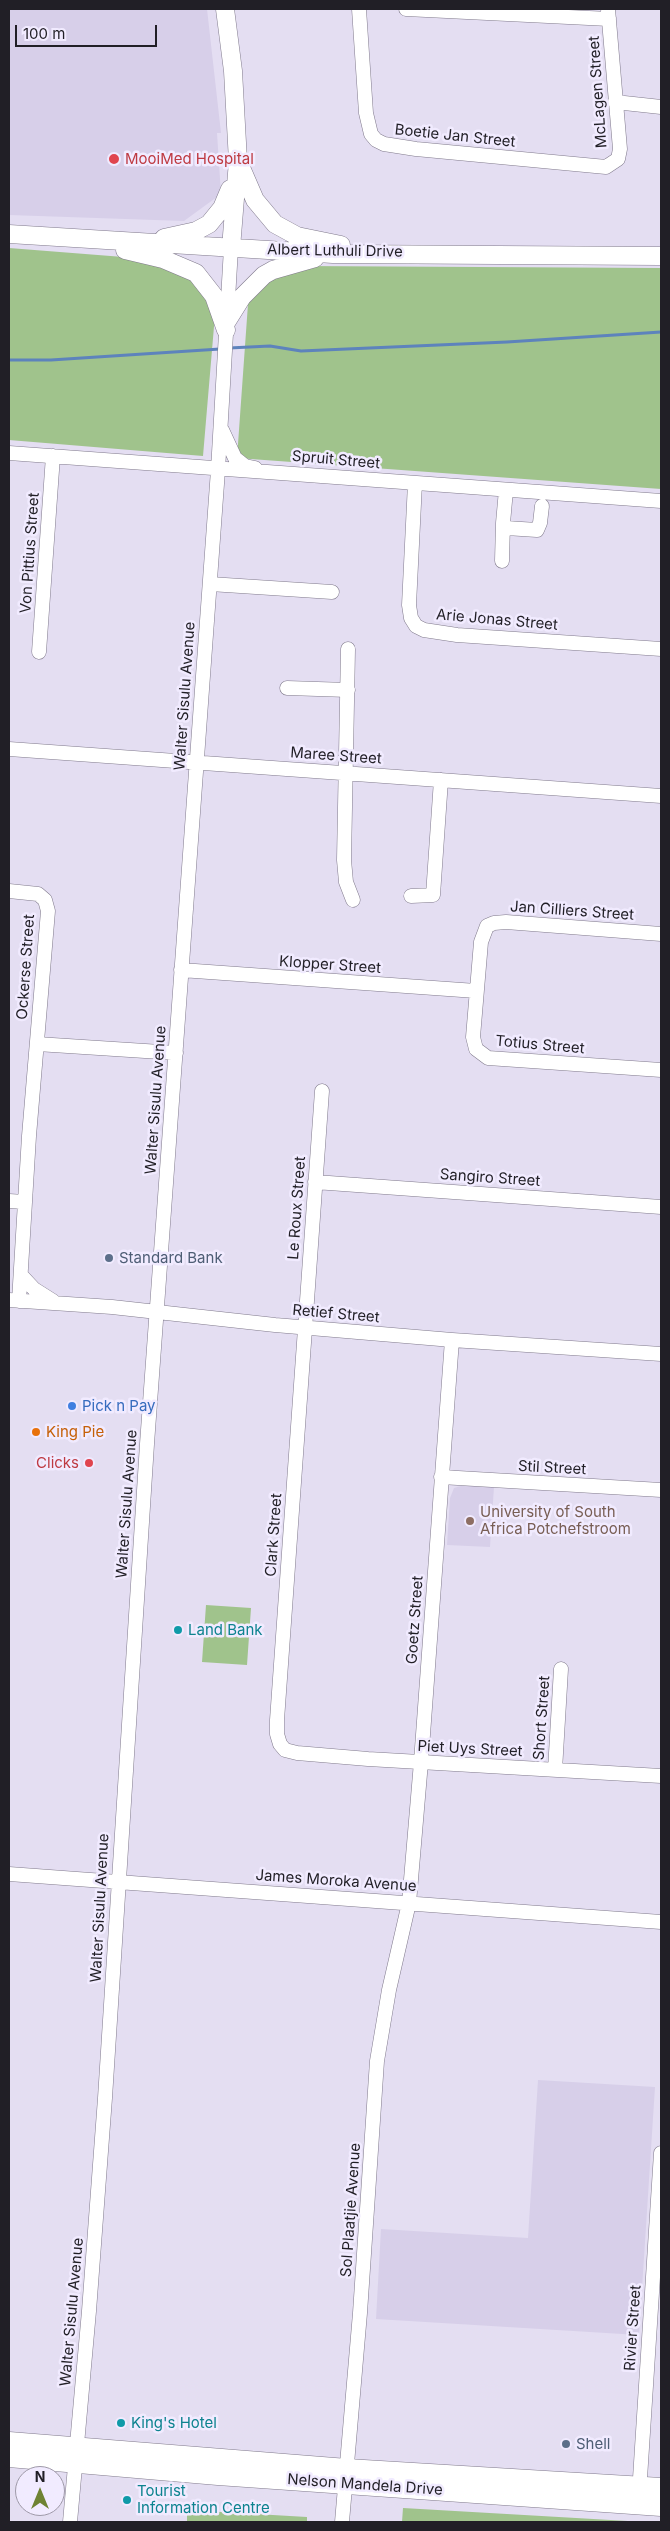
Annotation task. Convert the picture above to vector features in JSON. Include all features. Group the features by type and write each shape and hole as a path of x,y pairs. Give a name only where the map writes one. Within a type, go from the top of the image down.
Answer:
{"highway":[{"name":"Nelson Mandela Drive","path":"9,2442 75,2456"},
{"name":"Nelson Mandela Drive","path":"9,2457 75,2456 638,2495 661,2488"},
{"name":"Nelson Mandela Drive","path":"638,2495 661,2506"}],"main road":[{"path":"225,9 233,71 238,161 231,248"},
{"path":"139,243 196,231 209,224 226,200 238,161"},
{"path":"238,161 255,200 275,224 297,236 384,252"},
{"name":"Albert Luthuli Drive","path":"9,234 333,254 384,252 661,256"},
{"path":"84,240 163,259 196,273 214,296 226,330"},
{"path":"226,330 242,297 264,275 287,265 333,254"}],"street":[{"name":"Boetie Jan Street","path":"359,9 366,113 371,134 376,140 384,144 416,149 606,167"},
{"path":"406,9 609,14"},
{"name":"McLagen Street","path":"606,167 618,159 620,150 609,14"},
{"path":"615,102 661,107"},
{"name":"Walter Sisulu Avenue","path":"70,2522 105,2098 156,1311 210,584 231,248"},
{"path":"221,424 235,458 245,466 264,471"},
{"name":"Spruit Street","path":"9,453 218,470 264,471 661,501"},
{"name":"Von Pittius Street","path":"39,652 52,456"},
{"name":"Arie Jonas Street","path":"415,483 408,605 411,618 416,626 424,630 457,635 661,649"},
{"path":"502,561 506,490"},
{"path":"503,523 506,528 514,530 537,530 540,523 542,506"},
{"path":"210,584 332,592"},
{"path":"348,649 344,860 346,882 353,900"},
{"path":"287,688 348,690"},
{"name":"Maree Street","path":"9,749 661,796"},
{"path":"412,896 431,896 434,894 441,780"},
{"name":"Ockerse Street","path":"9,891 38,894 45,900 48,910 37,1044"},
{"name":"Jan Cilliers Street","path":"476,991 482,936 488,926 494,923 661,934"},
{"name":"Klopper Street","path":"181,970 476,991"},
{"name":"Totius Street","path":"476,991 473,1037 476,1049 488,1058 661,1070"},
{"path":"14,1301 21,1275 24,1202 37,1044 176,1054"},
{"name":"Le Roux Street","path":"304,1328 322,1091"},
{"name":"Sangiro Street","path":"316,1182 661,1207"},
{"path":"9,1201 24,1202"},
{"path":"21,1275 34,1289 56,1303"},
{"name":"Retief Street","path":"14,1301 156,1311 304,1328 661,1354"},
{"name":"Clark Street","path":"280,1744 277,1734 277,1720 304,1328"},
{"name":"Goetz Street","path":"409,1903 452,1340"},
{"name":"Stil Street","path":"441,1477 661,1490"},
{"name":"Short Street","path":"554,1770 561,1669"},
{"name":"Piet Uys Street","path":"280,1744 285,1750 297,1753 661,1776"},
{"name":"James Moroka Avenue","path":"9,1874 661,1922"},
{"name":"Sol Plaatjie Avenue","path":"342,2522 377,2061 383,2020 409,1903"},
{"name":"Rivier Street","path":"638,2495 661,2153"}],"shaded area":[{"path":"9,9 207,9 221,133 217,133 221,194 184,221 9,215"},
{"name":"University of South Africa Potchefstroom","path":"464,1485 494,1487 490,1547 447,1545 450,1498 454,1488"},
{"path":"538,2080 655,2087 639,2335 376,2319 381,2229 528,2238"}],"green space":[{"path":"9,248 174,261 216,303 203,456 9,440"},
{"path":"298,266 661,268 661,489 237,458 248,304 257,288"},
{"path":"206,1605 251,1608 247,1665 202,1662"},
{"path":"403,2508 628,2521 628,2522 402,2522"},
{"path":"187,2510 307,2517 307,2522 187,2522"}],"waterway":[{"path":"229,348 270,346 301,351 507,342 661,332"},
{"path":"9,360 51,360 220,349"}],"place":[{"name":"MooiMed Hospital","path":"114,159"},
{"name":"Standard Bank","path":"109,1258"},
{"name":"Pick n Pay","path":"72,1406"},
{"name":"King Pie","path":"36,1432"},
{"name":"Clicks","path":"89,1463"},
{"name":"University of South Africa Potchefstroom","path":"470,1521"},
{"name":"Land Bank","path":"178,1630"},
{"name":"King's Hotel","path":"121,2423"},
{"name":"Shell","path":"566,2444"},
{"name":"Tourist Information Centre","path":"127,2500"}]}
